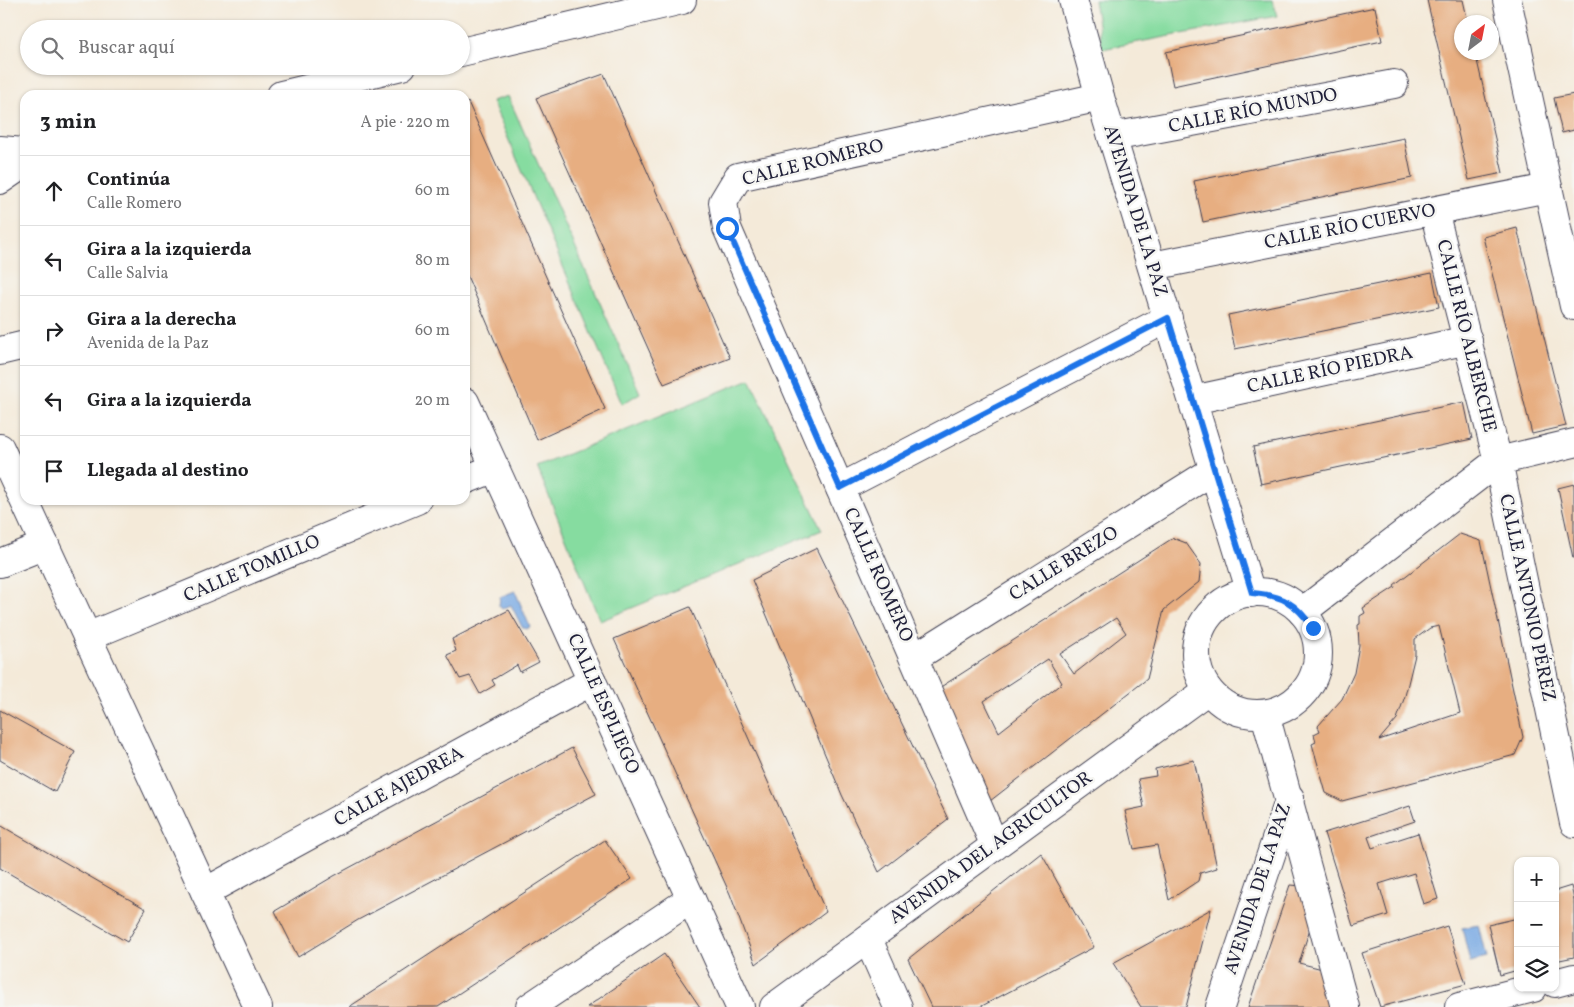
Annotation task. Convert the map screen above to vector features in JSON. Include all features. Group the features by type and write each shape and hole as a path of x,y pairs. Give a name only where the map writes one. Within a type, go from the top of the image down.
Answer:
{"street":[{"path":"470,50 682,0"},
{"name":"AVENIDA DE LA PAZ","path":"1073,0 1112,137 1252,593"},
{"path":"1507,0 1574,306"},
{"path":"302,90 364,75"},
{"name":"CALLE RÍO MUNDO","path":"1112,137 1394,84"},
{"name":"CALLE ROMERO","path":"995,846 727,228 722,202 738,177 1100,97"},
{"path":"0,150 20,152"},
{"path":"0,180 20,166"},
{"name":"CALLE RÍO CUERVO","path":"1152,266 1548,188"},
{"name":"CALLE RÍO ALBERCHE","path":"1434,211 1498,461"},
{"path":"840,488 1168,318"},
{"name":"CALLE RÍO PIEDRA","path":"1193,400 1468,340"},
{"path":"0,351 20,346"},
{"name":"CALLE ESPLIEGO","path":"470,413 740,1007"},
{"path":"1302,612 1498,461 1574,443"},
{"path":"0,448 20,491"},
{"name":"CALLE ANTONIO PÉREZ","path":"1498,461 1574,823"},
{"path":"470,478 495,468"},
{"name":"CALLE BREZO","path":"914,658 1214,470"},
{"path":"26,505 258,1007"},
{"name":"CALLE TOMILLO","path":"87,637 405,505"},
{"path":"0,563 45,545"},
{"path":"1252,593 1270,594 1288,601 1302,612 1313,628 1318,646 1317,665 1311,683 1299,698 1283,708 1265,714 1249,714 1233,709 1219,701 1208,690 1199,673 1196,655 1198,637 1206,620 1218,606 1234,597 1252,593"},
{"name":"CALLE AJEDREA","path":"205,892 592,681"},
{"name":"AVENIDA DEL AGRICULTOR","path":"774,1007 1208,690"},
{"name":"AVENIDA DE LA PAZ","path":"1220,1007 1290,798 1265,714"},
{"path":"1290,798 1345,1007"},
{"path":"530,1007 691,899"},
{"path":"868,939 898,1007"},
{"path":"1559,982 1574,978"},
{"path":"1459,1007 1517,992"}],"green space":[{"path":"1094,0 1272,0 1277,16 1102,49"},
{"path":"508,96 640,393 622,404 492,101"},
{"path":"750,379 822,530 600,621 537,467"}],"water":[{"path":"515,591 530,627 526,629 522,627 511,605 502,609 499,606 500,597"},
{"path":"1479,925 1487,958 1470,962 1462,928"}],"building":[{"path":"1427,0 1463,0 1466,15 1454,15 1454,60 1477,60 1503,173 1469,180"},
{"path":"1375,7 1382,41 1173,86 1166,52"},
{"path":"604,74 730,358 664,384 536,98"},
{"path":"1574,94 1574,130 1562,133 1554,98"},
{"path":"470,106 605,409 537,440 470,283"},
{"path":"1404,138 1412,178 1203,222 1194,181"},
{"path":"1517,228 1566,426 1532,434 1483,237"},
{"path":"1432,273 1439,307 1235,349 1228,315"},
{"path":"1464,402 1472,439 1261,484 1253,447"},
{"path":"1574,484 1574,558 1573,558 1558,488"},
{"path":"1460,534 1481,541 1523,737 1515,755 1342,801 1326,793 1312,744 1316,742 1314,734 1320,731 1318,726 1342,699 1354,673 1359,645 1358,625 1360,624 1360,616 1365,613 1363,608 1395,587 1394,585","holes":["1439,626 1460,713 1379,740 1397,719 1415,655 1415,639 1430,628"]},
{"path":"1173,538 1186,543 1201,564 1199,582 1164,610 1147,679 990,801 936,690","holes":["1116,618 1126,633 1074,674 1060,654","1048,659 1062,683 999,732 984,701"]},
{"path":"817,548 948,819 879,872 842,795 752,580"},
{"path":"690,607 826,912 756,964 730,894 614,639"},
{"path":"509,610 539,662 520,672 517,665 492,680 495,685 480,694 470,676 460,679 447,655 456,651 452,639"},
{"path":"0,710 75,752 55,792 0,760"},
{"path":"572,748 596,794 358,920 298,957 275,911 334,876"},
{"path":"1194,760 1217,868 1200,873 1198,881 1169,900 1157,845 1134,849 1125,811 1144,807 1138,779 1156,776 1155,769"},
{"path":"1410,806 1415,821 1368,837 1372,848 1418,833 1438,899 1423,904 1414,873 1379,884 1388,915 1353,926 1324,833"},
{"path":"0,825 146,909 127,942 0,868"},
{"path":"605,840 632,879 438,1007 349,1007"},
{"path":"1041,853 1094,947 980,1007 931,1007 908,959"},
{"path":"1290,885 1303,886 1313,919 1299,963 1330,971 1341,1007 1248,1007"},
{"path":"1571,886 1574,900 1574,957 1559,960 1559,902 1559,890"},
{"path":"1211,909 1186,1007 1141,1007 1113,963"},
{"path":"1514,919 1514,971 1500,975 1488,925"},
{"path":"1447,926 1466,984 1380,1007 1362,953"},
{"path":"664,954 700,1007 587,1007"}],"route":[{"path":"727,228 840,488 1168,318 1252,593 1270,594 1288,601 1302,612 1313,628"}]}
